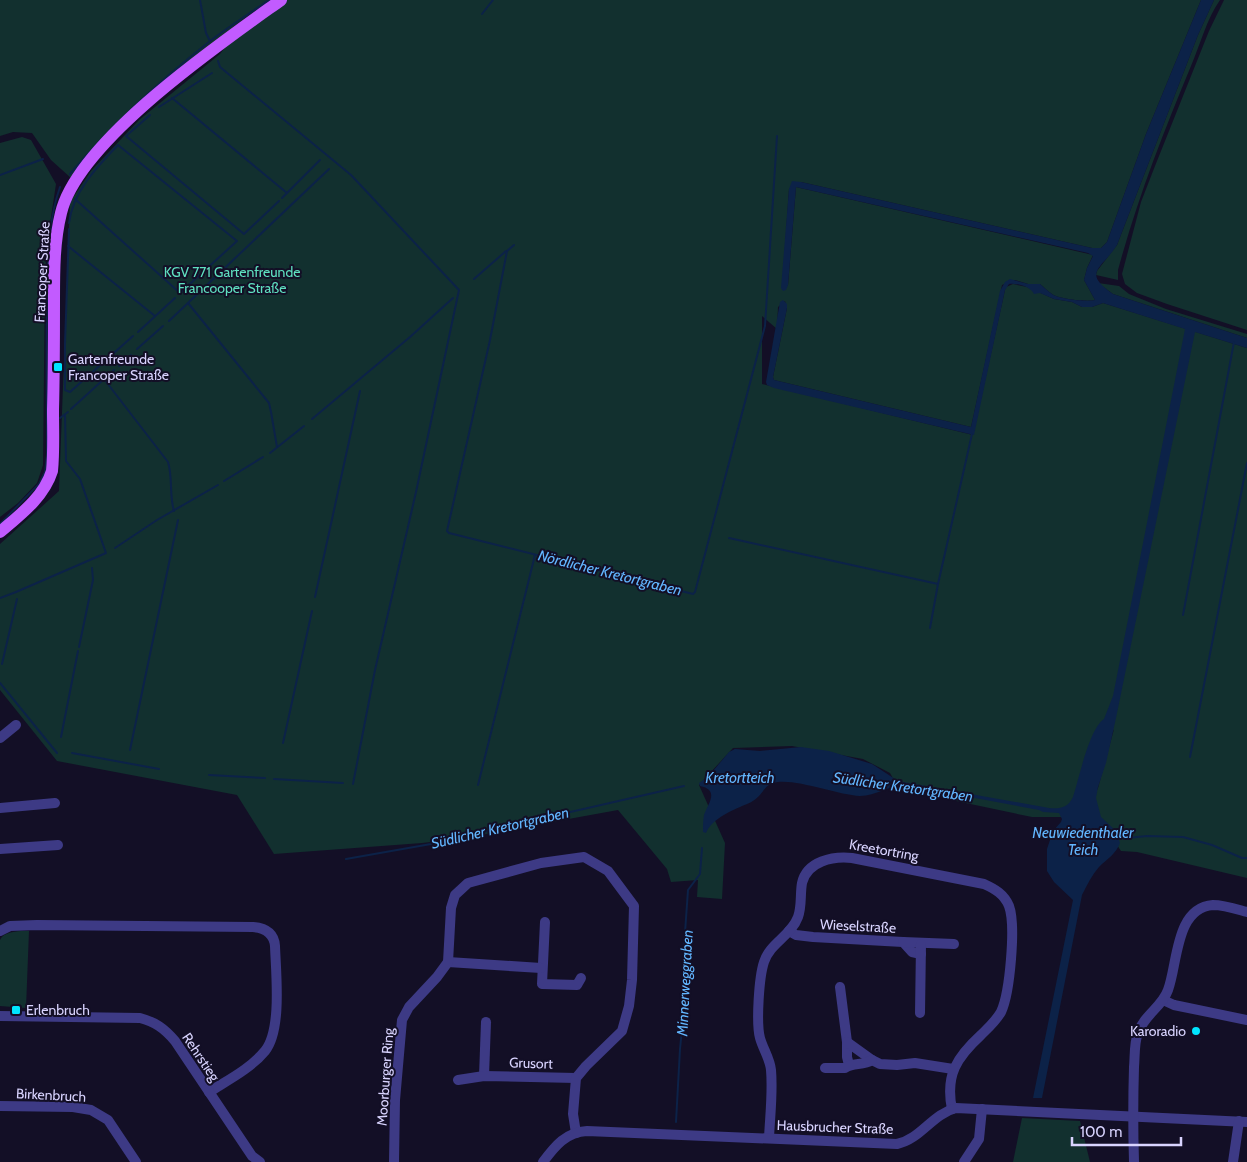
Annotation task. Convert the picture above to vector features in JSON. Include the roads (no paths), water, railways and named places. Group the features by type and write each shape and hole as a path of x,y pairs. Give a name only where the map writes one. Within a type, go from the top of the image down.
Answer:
{"main road":[{"name":"Francoper Straße","path":"0,532 36,498 46,486 52,471 55,265 58,223 71,186 91,160 131,118 204,57 281,0"}],"street":[{"path":"0,738 16,725"},
{"path":"0,808 55,803"},
{"path":"0,849 58,845"},
{"path":"542,968 448,962 451,908 455,895 468,883 541,863 584,857 608,872 634,906 632,980 630,1006 622,1031 576,1078 573,1114 576,1133"},
{"name":"Kreetortring","path":"769,1138 771,1070 759,1032 761,979 764,961 773,945 789,931 798,916 805,876 820,863 833,858 852,858 984,884 1000,892 1009,906 1011,917 1010,971 1003,1006 997,1018 964,1052 953,1069"},
{"path":"1134,1162 1132,1116 1137,1034 1146,1019 1163,1000 1170,982 1182,929 1191,916 1202,908 1213,906 1247,912"},
{"path":"545,922 542,984 577,985 581,978"},
{"path":"0,931 10,926 37,925 253,927 269,932 274,938 275,946 276,1016 274,1035 268,1046 253,1062 209,1092"},
{"name":"Wieselstraße","path":"789,931 796,935 813,937 903,942 912,952 921,949"},
{"path":"920,1013 921,949 954,944"},
{"name":"Moorburger Ring","path":"394,1162 395,1100 402,1020 409,1007 437,977 448,962"},
{"path":"840,987 849,1065"},
{"path":"1163,1000 1174,1005 1247,1020"},
{"name":"Rehrstieg","path":"0,1016 140,1018 153,1022 165,1029 175,1040 252,1160"},
{"path":"484,1076 486,1022"},
{"path":"847,1042 872,1060 888,1065 915,1064 953,1069 952,1109 1243,1121 1233,1162"},
{"path":"825,1068 845,1068 849,1065 867,1064 872,1060"},
{"name":"Grusort","path":"458,1080 484,1076 576,1078"},
{"name":"Birkenbruch","path":"0,1106 73,1107 91,1110 108,1120 136,1162"},
{"name":"Hausbrucher Straße","path":"543,1162 560,1142 576,1133 594,1130 897,1144 910,1139 941,1114 952,1109"},
{"path":"964,1162 979,1140 982,1109"}],"water":[{"path":"1201,0 1214,0 1198,35 1117,245 1097,270 1096,275 1103,287 1113,294 1247,338 1247,348 1195,332 1116,718 1096,798 1101,817 1116,831 1120,843 1114,853 1096,870 1082,895 1042,1098 1033,1098 1073,900 1054,882 1047,871 1047,849 1053,831 1062,819 1059,813 1043,812 905,785 860,796 792,782 782,782 771,784 753,801 721,816 706,833 703,832 704,815 710,802 711,794 706,788 700,786 699,783 708,777 729,752 735,749 760,751 801,747 829,751 872,764 898,781 1049,808 1060,808 1069,804 1073,797 1089,743 1099,724 1104,719 1113,696 1185,329 1103,303 1092,307 1082,307 1072,302 1054,299 1040,293 1034,294 1024,286 1009,284 1005,290 974,435 774,388 767,385 766,382 780,302 783,300 787,304 787,308 773,377 774,380 971,427 1000,291 1005,282 1010,279 1028,284 1040,284 1055,296 1079,300 1095,300 1084,280 1093,256 1088,253 796,187 788,285 786,290 783,291 781,288 789,189 792,181 801,182 1092,248 1101,248 1107,242 1146,134"}],"waterway":[{"path":"200,0 206,33 210,41"},
{"path":"70,174 119,121 190,57 216,36 269,0"},
{"path":"482,14 493,0"},
{"path":"218,61 220,67 351,175 459,290 416,492 375,670 353,784"},
{"path":"159,107 212,73"},
{"path":"172,98 287,193"},
{"path":"150,115 126,136 244,234 279,201"},
{"name":"Nördlicher Kretortgraben","path":"514,245 507,251 490,340 447,531 693,594 765,326 777,136"},
{"path":"69,223 75,200 81,190 87,180 118,145 237,241 180,293 75,199"},
{"path":"0,175 43,159"},
{"path":"282,198 320,160"},
{"path":"169,321 329,169"},
{"path":"0,524 39,484 45,472 47,455 48,253 53,213 60,187"},
{"path":"69,229 65,390 70,392 133,336"},
{"path":"68,246 155,316"},
{"path":"474,279 506,251"},
{"path":"138,332 175,298"},
{"path":"312,419 410,337 453,298"},
{"path":"188,303 269,403 277,447"},
{"path":"137,349 163,326"},
{"path":"1183,615 1234,342"},
{"path":"119,366 131,355"},
{"path":"71,409 114,370"},
{"path":"104,379 168,462 174,511"},
{"path":"315,597 360,391"},
{"path":"60,418 68,412"},
{"path":"0,598 106,553 80,479 66,461 65,415"},
{"path":"270,453 304,426"},
{"path":"729,538 938,584 972,434"},
{"path":"224,481 263,457"},
{"path":"1190,757 1247,463"},
{"path":"115,548 157,520 218,485"},
{"path":"130,750 178,520"},
{"path":"478,785 535,555"},
{"path":"79,647 93,580 92,568"},
{"path":"930,628 938,584"},
{"path":"2,664 17,599"},
{"path":"283,743 312,611"},
{"path":"61,737 78,651"},
{"path":"0,683 57,753"},
{"path":"72,753 159,769"},
{"path":"209,775 265,778"},
{"path":"274,779 343,783"},
{"name":"Südlicher Kretortgraben","path":"346,859 431,844 684,786"},
{"name":"Neuwiedenthaler Teich","path":"1116,836 1127,838 1147,836 1183,837 1212,845 1242,858 1247,858"},
{"name":"Minnerweggraben","path":"676,1122 686,989 684,947 688,890 700,874 702,848"}],"place":[{"name":"Gartenfreunde Francoper Straße","path":"58,367"},
{"name":"Erlenbruch","path":"16,1010"},
{"name":"Karoradio","path":"1196,1031"}],"park label":[{"name":"KGV 771 Gartenfreunde Francooper Straße","path":"232,280"}],"water label":[{"name":"Kretortteich","path":"740,778"}]}
